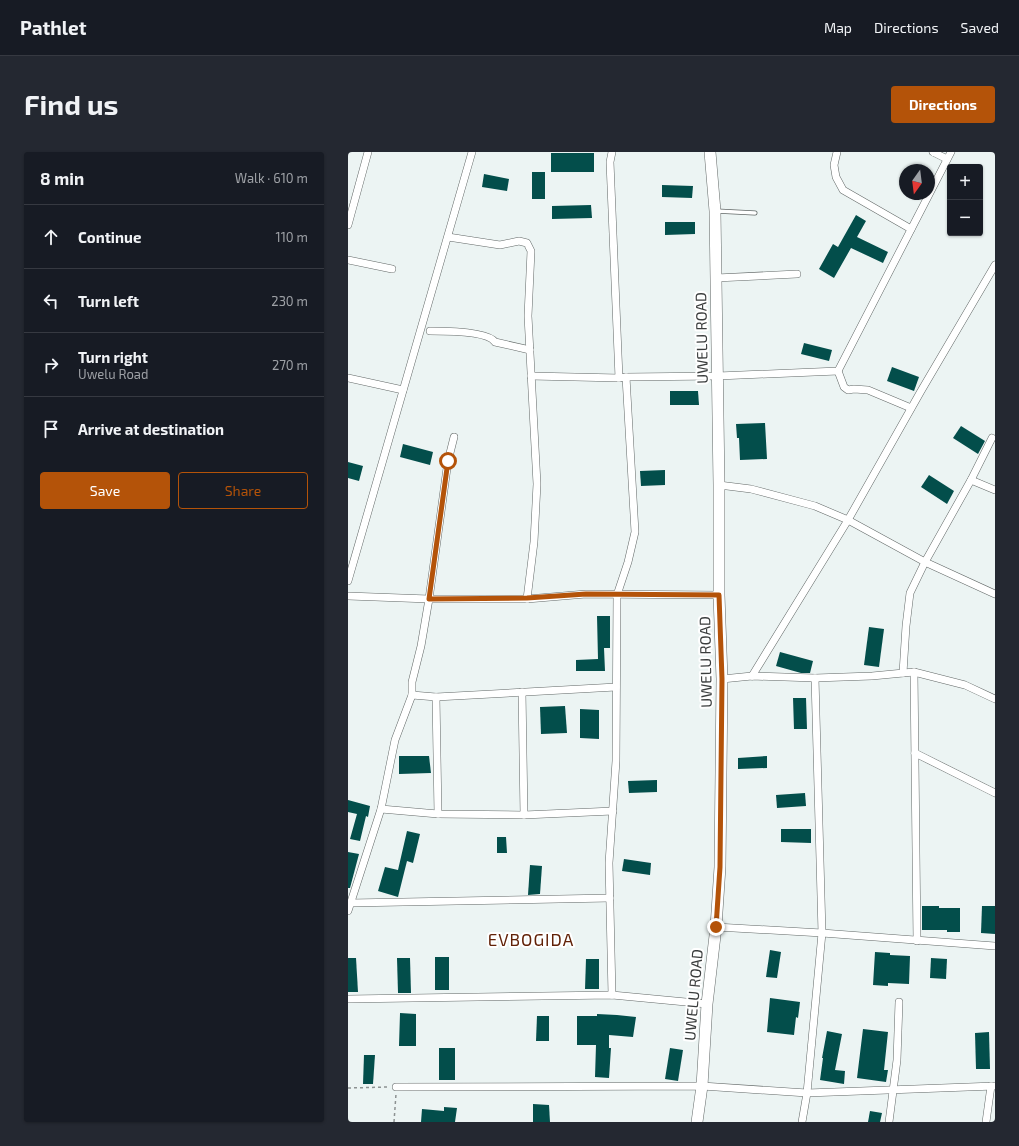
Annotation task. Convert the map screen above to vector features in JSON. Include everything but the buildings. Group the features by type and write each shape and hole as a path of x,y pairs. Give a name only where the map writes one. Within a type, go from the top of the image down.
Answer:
{"street":[{"path":"348,225 368,152"},
{"path":"348,581 472,152"},
{"path":"612,152 610,162 623,378 635,532 628,562 617,595 616,761 609,863 612,996"},
{"name":"UWELU ROAD","path":"697,1122 702,1086 707,1004 716,927 720,867 722,679 719,595 718,376 715,211 710,152"},
{"path":"837,152 834,165 836,177 843,190 911,229"},
{"path":"933,152 947,159"},
{"path":"911,408 868,390 848,390 844,387 838,371 951,152"},
{"path":"448,237 500,245 519,241 527,243 531,251 528,316 537,484 534,542 527,598"},
{"path":"348,260 392,269"},
{"path":"752,676 848,520 911,408 995,265"},
{"path":"716,278 798,274"},
{"path":"430,331 469,333 488,336 495,342 530,350"},
{"path":"531,376 623,378 838,371"},
{"path":"348,378 403,390"},
{"path":"348,912 381,809 396,740 412,695 412,682 421,646 448,461 454,437"},
{"path":"902,673 910,592 924,562 971,480 992,438"},
{"path":"971,480 995,490"},
{"path":"719,485 751,489 815,506 848,520 924,562 995,594"},
{"path":"348,596 429,599 527,598 586,594 719,595"},
{"path":"722,679 752,676 815,678 872,676 914,672 965,685 995,698"},
{"path":"914,672 917,941"},
{"path":"802,1122 807,1093 822,934 815,678"},
{"path":"412,695 436,697 616,687"},
{"path":"522,692 524,815"},
{"path":"436,697 438,814"},
{"path":"915,753 995,793"},
{"path":"381,809 438,814 524,815 613,811"},
{"path":"350,903 610,898"},
{"path":"716,927 995,946"},
{"path":"348,999 612,996 707,1004"},
{"path":"889,1122 896,1060 899,1002"},
{"path":"396,1087 702,1086 807,1093 993,1086 986,1122"}],"lane":[{"path":"715,211 755,213"}],"path":[{"path":"348,1088 396,1087 394,1122"}],"district":[{"name":"EVBOGIDA","path":"531,940"}],"route":[{"path":"448,461 429,599 527,598 586,594 719,595 722,679 720,867 716,927"}]}
